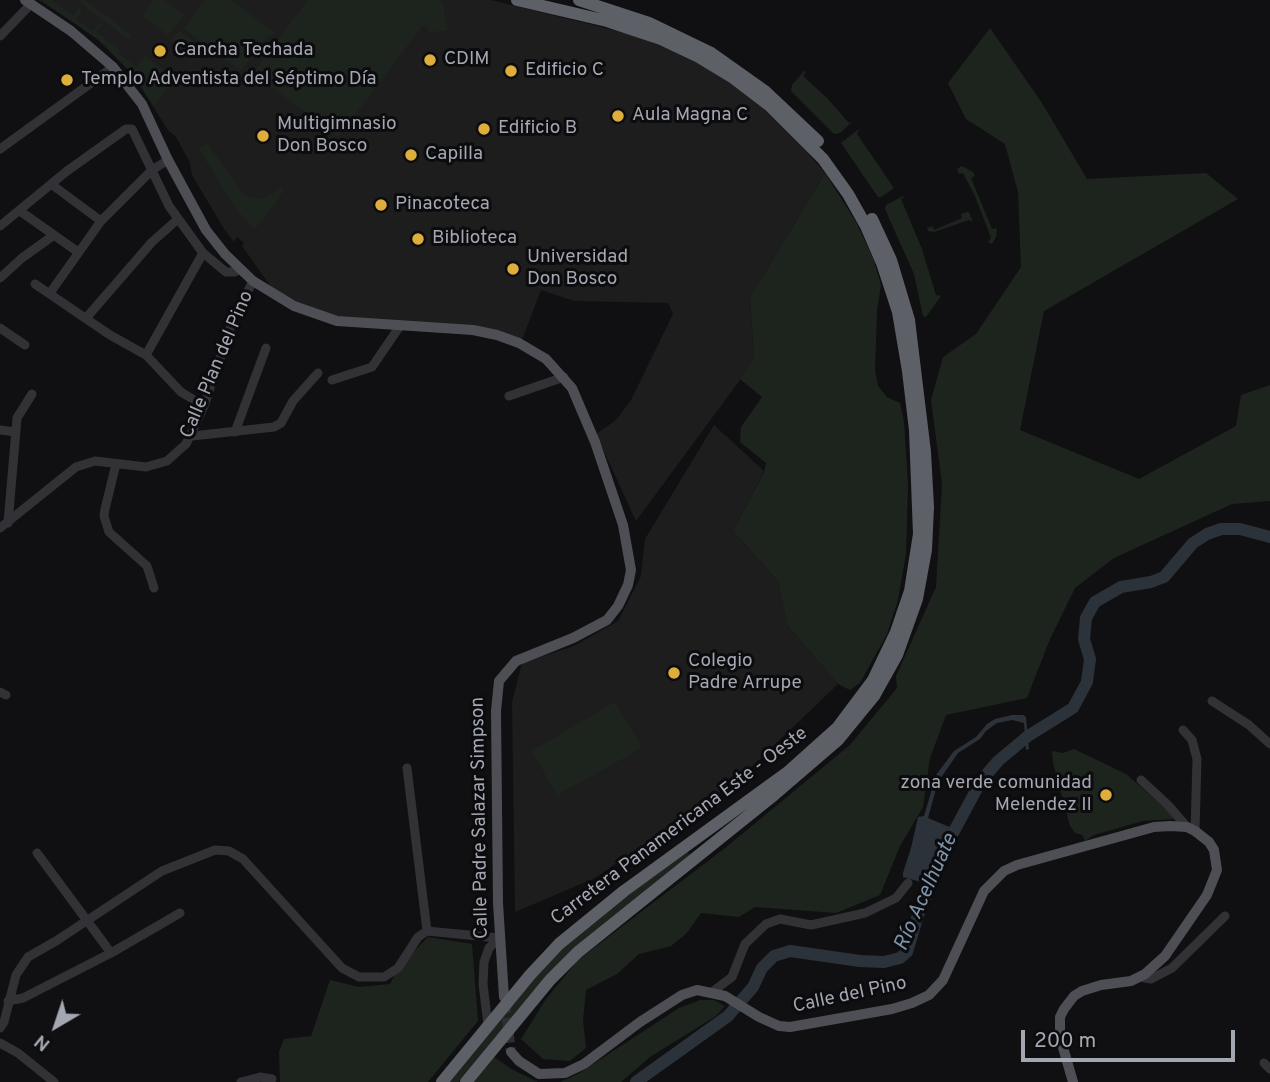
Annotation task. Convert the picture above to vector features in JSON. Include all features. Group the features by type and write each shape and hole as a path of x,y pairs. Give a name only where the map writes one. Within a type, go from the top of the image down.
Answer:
{"highway":[{"name":"Carretera Panamericana Este - Oeste","path":"442,1082 546,957 593,914 789,771 836,728 873,680 896,632 910,592 919,534 915,430 898,312 866,226 848,194 823,159 770,106 732,77 699,57 661,39 607,21 517,0"},
{"name":"Carretera Panamericana Este - Oeste","path":"466,1082 550,980 578,952 805,769 851,726 879,688 901,645 917,599 926,550 928,507 925,452 909,320 891,260 855,191 836,162 801,122 727,63 673,33 626,14 579,0"}],"main road":[{"name":"Calle Padre Salazar Simpson","path":"28,2 71,31 113,67 142,104 168,160 206,230 216,244 253,281 294,306 337,321 473,330 497,335 538,354 564,377 572,388 595,442 623,525 631,570 628,585 618,606 607,620 573,638 516,661 499,681 496,712 499,938 504,997"},
{"name":"Calle del Pino","path":"712,992 726,996 779,1026 801,1026 912,1003 929,995 943,980 984,891 1004,872 1017,865 1154,827 1191,829"},
{"path":"1073,1082 1059,1029 1060,1017 1068,1002 1090,987 1131,981 1140,977 1165,956 1207,895 1214,879 1217,860 1209,842 1191,829"},
{"path":"511,1052 538,1074 565,1073 584,1064 640,1022 682,995 697,990 712,992"}],"street":[{"path":"0,36 28,2"},
{"path":"0,149 113,67"},
{"path":"0,226 51,184 126,129 132,129 169,206 203,253 226,272 241,269"},
{"path":"50,293 101,221 152,170 168,160"},
{"path":"51,184 101,221"},
{"path":"20,211 78,252"},
{"path":"87,317 152,242 178,219"},
{"path":"0,278 54,235"},
{"path":"146,355 203,253"},
{"name":"Calle Plan del Pino","path":"4,526 76,467 95,461 140,468 162,463 179,451 192,436 233,320 253,281"},
{"path":"35,284 110,335 146,355 181,392 204,406"},
{"path":"332,380 372,367 400,326"},
{"path":"0,328 25,345"},
{"path":"235,432 266,348"},
{"path":"192,436 274,427 281,423 293,401 318,373"},
{"path":"509,396 564,377"},
{"path":"4,526 20,409 32,394"},
{"path":"0,430 16,432"},
{"path":"116,464 105,509 108,532 147,566 154,588"},
{"path":"1212,701 1249,725 1270,744"},
{"path":"1183,730 1192,740 1197,759 1191,829"},
{"path":"407,768 427,930"},
{"path":"1141,780 1191,829"},
{"path":"0,1028 16,975 28,957 57,942 87,919 162,871 215,850 229,851 243,859 342,968 359,977 384,977 398,968 418,937 427,930 499,938"},
{"path":"37,853 111,953"},
{"path":"712,992 732,977 745,944 766,924 780,919 811,925 864,913 896,898 908,883"},
{"path":"8,1001 23,998 111,953 180,913"},
{"path":"1140,977 1151,979 1172,968 1225,916"},
{"path":"488,1025 483,984 484,962 489,948 499,938"},
{"path":"0,1043 26,1058 54,1082"},
{"path":"241,1082 260,1077 272,1079"}],"shaded area":[{"name":"Universidad Don Bosco","path":"39,0 491,0 630,34 701,65 752,96 792,134 825,173 750,297 754,361 636,521 596,434 616,420 631,400 673,314 668,303 574,301 541,290 522,340 334,317 301,306 274,291 242,246 244,243 237,237 234,242 224,229 192,175 190,163 176,137 168,130 133,75 94,36"},
{"path":"41,0 52,0 73,16 79,8 82,11 76,19 93,31 99,23 101,25 96,32 120,50 118,53 136,67 145,56 175,79 154,106 133,75 104,44"},
{"path":"77,0 85,0 131,35 128,39"},
{"path":"154,0 164,0 184,15 168,35 142,15"},
{"path":"205,0 231,0 274,32 272,36 267,36 241,71 184,29"},
{"path":"308,0 438,0 443,4 447,31 429,32 428,27 422,26 338,137 253,73"},
{"path":"990,28 1042,103 1087,179 1206,173 1238,199 1044,311 1020,430 1139,479 1236,426 1241,395 1270,385 1270,501 1232,504 1114,558 1075,588 1050,639 1027,698 946,715 930,758 923,807 900,846 880,895 836,913 755,907 739,917 701,913 686,934 671,946 639,954 617,974 586,990 583,1021 586,1048 570,1061 543,1059 521,1039 546,999 578,960 725,848 850,745 897,688 896,676 936,587 942,484 931,400 943,357 976,334 1021,267 1018,192 1005,144 966,119 948,83"},
{"path":"179,31 198,45 190,55 171,41"},
{"path":"806,72 803,76 849,123 853,121 840,133 834,134 791,91 792,85"},
{"path":"859,129 857,134 894,188 881,197 878,197 841,143"},
{"path":"207,143 242,193 250,198 261,199 282,188 283,191 276,202 254,230 233,204 200,151 200,147"},
{"path":"962,166 973,172 975,176 971,178 992,229 997,228 992,244 988,242 991,238 975,196 963,173 959,174 957,169"},
{"path":"825,173 856,222 873,258 881,285 877,311 875,370 878,386 887,397 900,403 904,421 908,485 906,554 898,600 887,634 860,683 850,690 838,684 787,625 778,581 733,531 764,472 766,463 740,442 741,427 762,397 740,379 754,360 750,297"},
{"path":"903,196 901,199 922,249 936,295 941,296 926,317 923,316 914,274 885,209 886,205"},
{"path":"969,212 973,222 969,220 934,232 928,231 927,228 932,226 934,230 962,218 961,214"},
{"name":"Colegio Padre Arrupe","path":"714,425 764,471 733,531 778,581 787,625 838,684 737,781 595,878 515,912 512,702 522,663 574,646 618,621 641,576 645,539"},
{"path":"615,702 642,748 557,795 532,751"},
{"path":"1012,715 1026,717 1029,749 1026,750 1024,723 1012,720 997,723 980,739 958,753 938,782 928,818 952,828 931,872 921,882 903,877 918,817 924,816 936,775 954,751 976,737 987,724"},
{"name":"zona verde comunidad Melendez II","path":"1074,749 1126,774 1171,813 1174,819 1143,821 1094,835 1085,841 1082,835 1075,833 1070,826 1053,763 1052,751 1063,753"},
{"path":"688,852 690,855 496,1036 459,1082 447,1082 535,974 569,941 607,909"},
{"path":"428,937 472,944 478,1021 428,1082 280,1082 279,1052 284,1039 311,1036 330,980 359,987 390,984 398,968"},
{"path":"700,1000 714,1000 725,1006 716,1016 650,1057 621,1082 560,1082 578,1074 679,1008"},
{"path":"494,1057 513,1070 538,1082 474,1082"}],"waterway":[{"name":"Río Acelhuate","path":"636,1082 728,1016 753,987 762,968 774,956 790,951 884,962 900,958 907,952 918,915 945,848 981,781 998,761 1028,736 1073,708 1087,682 1090,659 1084,639 1086,618 1095,602 1121,587 1164,577 1193,543 1207,534 1221,529 1240,529 1270,537"}],"tunnel":[{"path":"505,1003 511,1052"}],"place":[{"name":"Cancha Techada","path":"160,51"},
{"name":"CDIM","path":"430,60"},
{"name":"Edificio C","path":"511,71"},
{"name":"Templo Adventista del Séptimo Día","path":"67,80"},
{"name":"Aula Magna C","path":"618,116"},
{"name":"Edificio B","path":"484,129"},
{"name":"Multigimnasio Don Bosco","path":"263,136"},
{"name":"Capilla","path":"411,155"},
{"name":"Pinacoteca","path":"381,205"},
{"name":"Biblioteca","path":"418,239"},
{"name":"Universidad Don Bosco","path":"513,269"},
{"name":"Colegio Padre Arrupe","path":"674,673"},
{"name":"zona verde comunidad Melendez II","path":"1106,795"}]}
